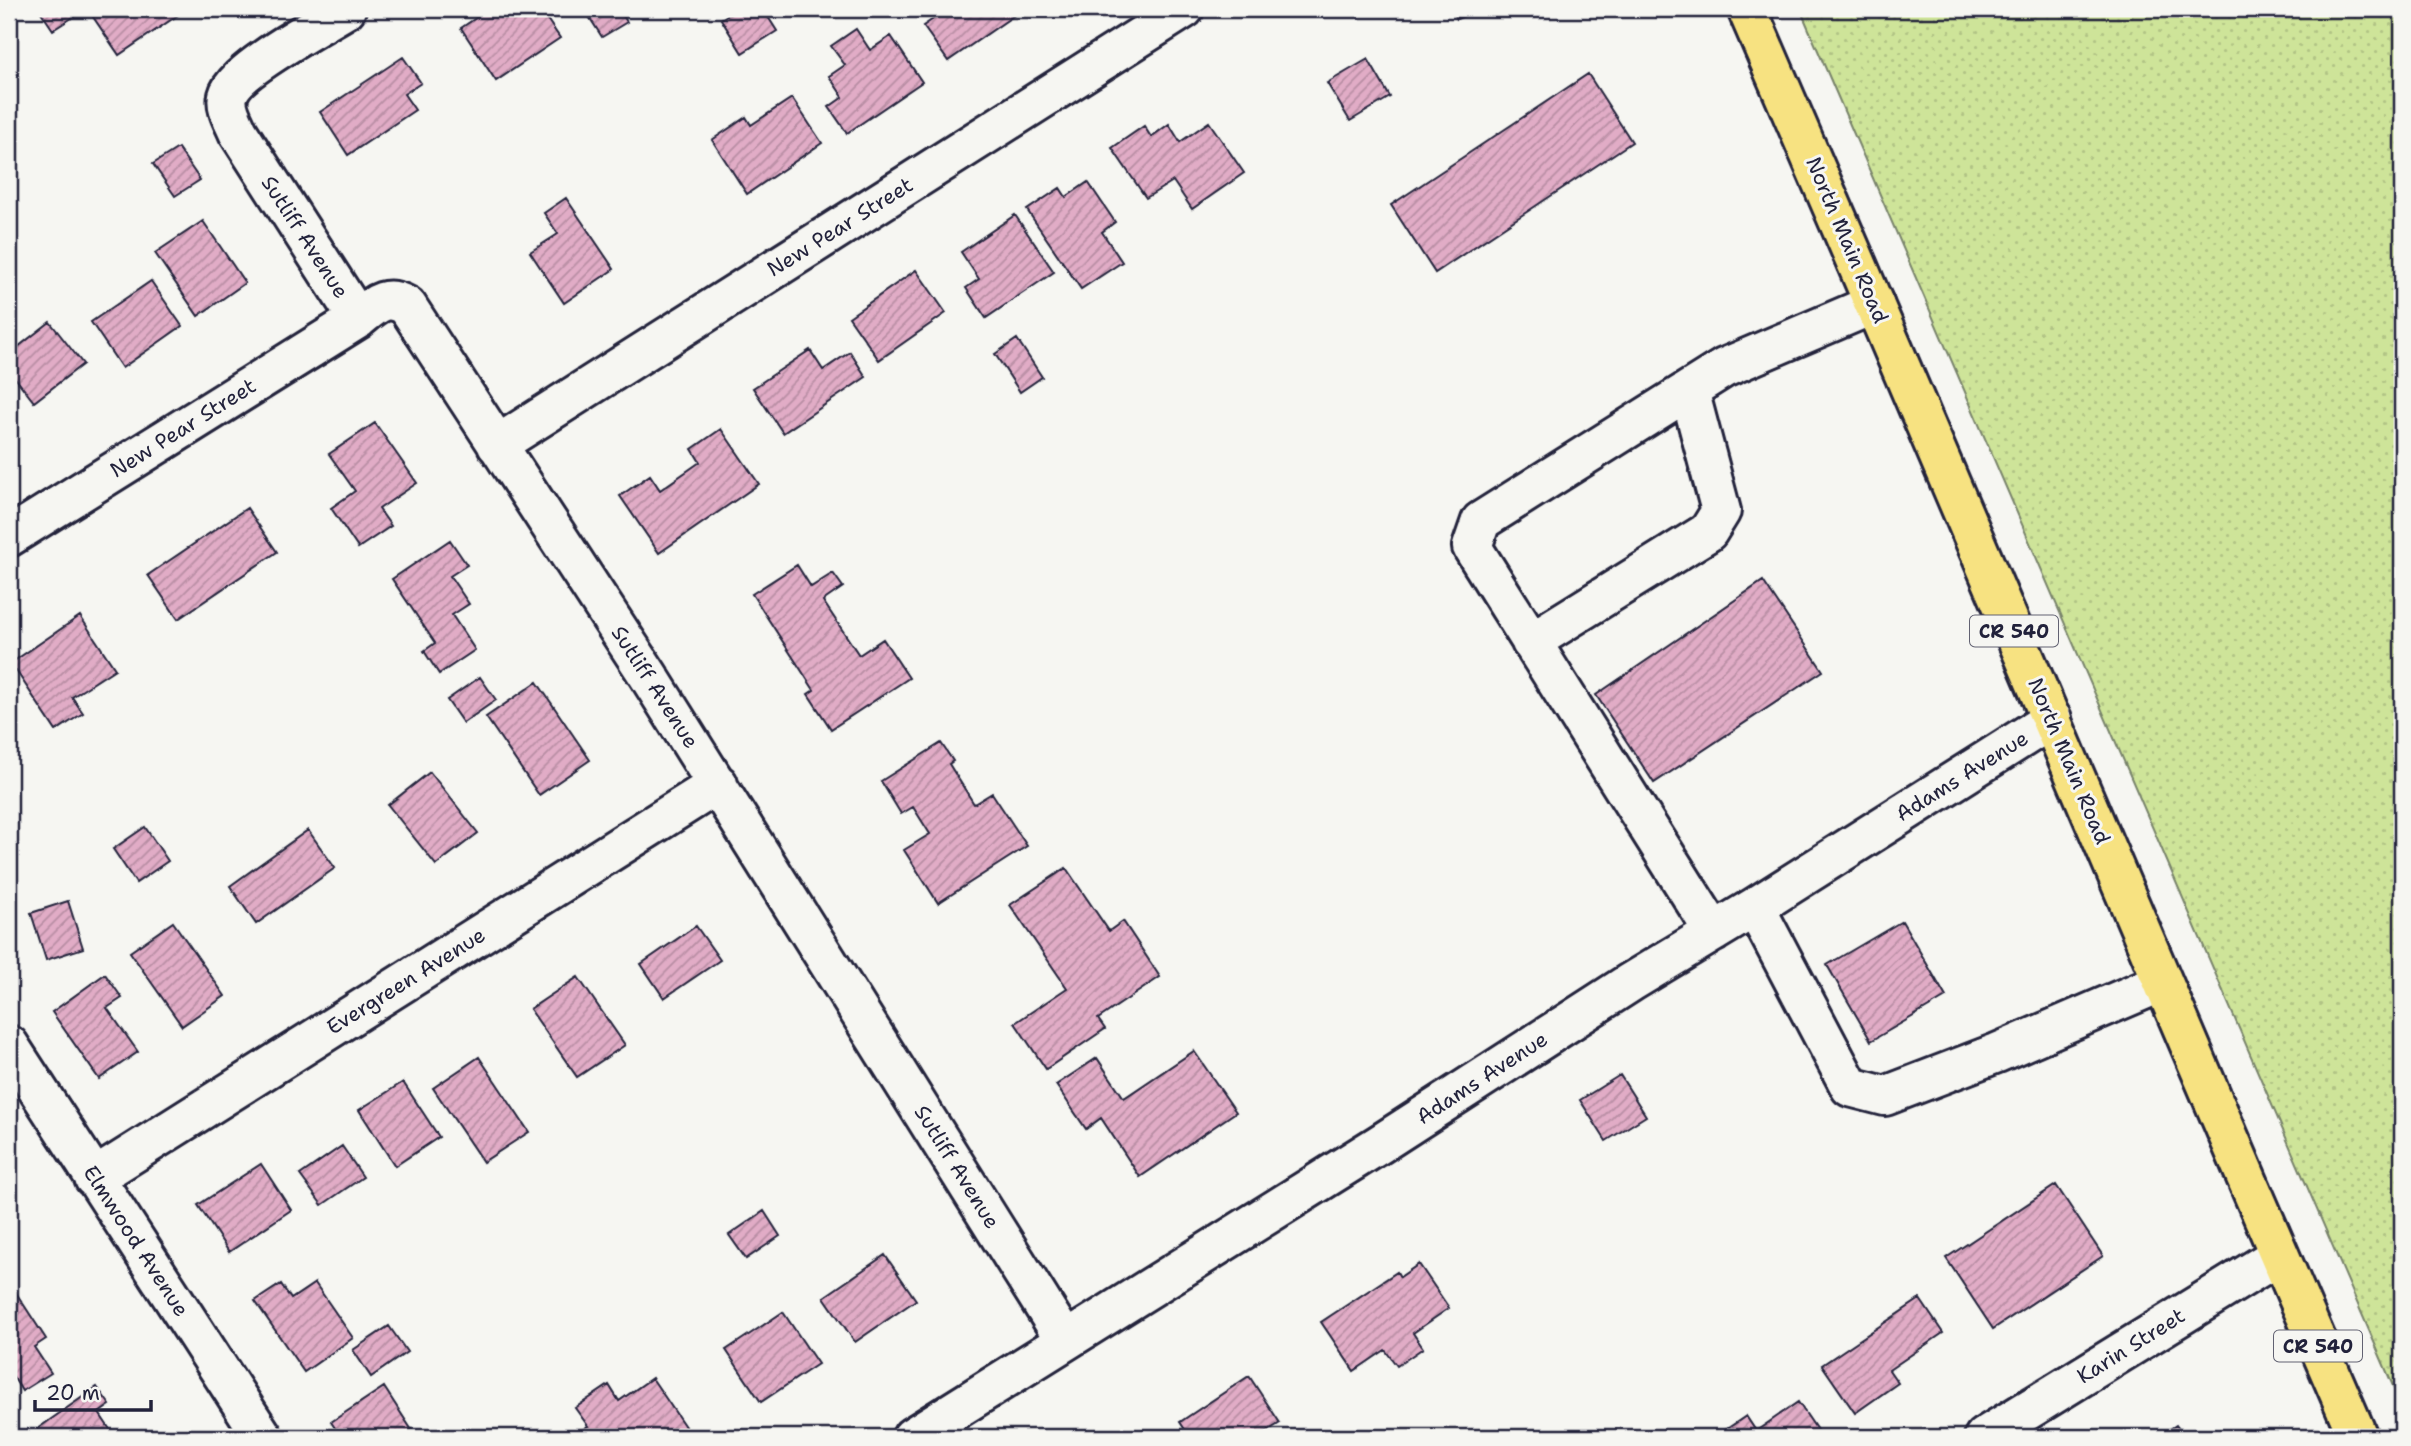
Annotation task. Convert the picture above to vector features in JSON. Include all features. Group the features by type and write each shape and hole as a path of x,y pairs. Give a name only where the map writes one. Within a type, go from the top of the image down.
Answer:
{"main road":[{"name":"North Main Road","path":"1747,9 2358,1437"}],"street":[{"name":"Sutliff Avenue","path":"346,9 237,80 228,96 229,113 238,132 358,319 374,305 385,300 397,300 407,306 718,784 1065,1340"},
{"name":"New Pear Street","path":"497,445 1184,9"},
{"path":"1714,932 1472,547 1480,521 1724,368 1874,304"},
{"name":"New Pear Street","path":"9,537 358,319"},
{"path":"1531,642 1708,532 1721,511 1689,390"},
{"name":"Adams Avenue","path":"912,1437 1368,1151 1630,982 2052,719"},
{"name":"Evergreen Avenue","path":"94,1178 718,784"},
{"path":"1755,906 1850,1087 1885,1097 2162,982"},
{"name":"Elmwood Avenue","path":"9,1045 263,1437"},
{"name":"Karin Street","path":"1984,1437 2279,1255"}],"green space":[{"path":"2402,9 2402,103 2397,107 2402,166 2402,1407 1801,11"}],"building":[{"path":"39,9 86,9 53,30"},
{"path":"187,9 119,55 89,11"},
{"path":"489,9 540,9 560,38 496,81 461,28"},
{"path":"584,9 619,9 627,22 602,37"},
{"path":"737,9 763,9 777,31 742,53 721,19"},
{"path":"948,9 1012,9 1016,14 948,61 923,26"},
{"path":"1452,9 1481,9 1457,19"},
{"path":"856,29 870,50 891,36 922,82 847,133 829,107 843,97 829,76 845,65 831,46"},
{"path":"403,57 421,83 404,94 415,110 348,155 320,112"},
{"path":"1368,59 1390,97 1350,121 1327,83"},
{"path":"1588,74 1632,142 1435,273 1391,205"},
{"path":"792,98 822,143 747,194 712,140 746,117 751,125"},
{"path":"1209,122 1244,173 1192,209 1173,181 1146,198 1112,148 1144,126 1151,137 1169,124 1180,142"},
{"path":"178,148 200,180 175,196 153,164"},
{"path":"1088,182 1115,222 1102,232 1122,262 1081,289 1027,210 1060,188 1066,197"},
{"path":"566,198 614,269 564,303 530,252 558,234 544,213"},
{"path":"1015,215 1054,272 986,318 966,288 979,279 961,252"},
{"path":"203,221 245,283 198,316 155,253"},
{"path":"916,270 946,313 879,360 849,317"},
{"path":"151,281 182,326 122,368 91,322"},
{"path":"50,322 83,364 34,402 9,370 9,354"},
{"path":"1017,339 1042,377 1020,392 995,354"},
{"path":"810,350 823,370 850,352 866,377 783,433 753,388"},
{"path":"375,423 417,483 379,509 391,526 358,548 331,508 355,491 329,454"},
{"path":"721,429 759,484 659,553 620,496 650,475 660,490 700,462 692,449"},
{"path":"247,508 277,552 178,619 148,575"},
{"path":"450,540 467,565 450,576 469,604 452,615 475,650 439,674 424,651 435,643 392,579"},
{"path":"797,565 811,587 833,573 843,587 823,601 859,655 883,639 909,678 831,729 808,694 814,690 752,594"},
{"path":"1763,581 1823,671 1654,783 1596,695"},
{"path":"80,616 115,669 72,697 83,713 56,731 11,663"},
{"path":"480,677 496,700 463,723 447,700"},
{"path":"537,682 590,760 539,795 486,717"},
{"path":"941,743 953,761 949,764 974,804 992,793 1027,846 938,903 904,850 930,834 913,807 901,814 881,781"},
{"path":"430,772 478,833 436,865 388,805"},
{"path":"145,827 168,861 136,883 113,849"},
{"path":"308,830 335,868 256,924 230,886"},
{"path":"1066,868 1109,931 1123,921 1160,977 1098,1019 1105,1029 1046,1069 1015,1023 1067,988 1010,905"},
{"path":"68,901 83,948 46,960 31,913"},
{"path":"1902,921 1946,997 1871,1041 1827,965"},
{"path":"173,922 225,996 182,1026 130,952"},
{"path":"696,926 720,960 664,998 641,964"},
{"path":"105,974 122,998 107,1008 138,1052 99,1079 52,1012"},
{"path":"578,977 625,1045 577,1077 530,1009"},
{"path":"1194,1051 1236,1112 1140,1177 1101,1118 1086,1129 1056,1085 1097,1058 1124,1098"},
{"path":"479,1057 529,1132 483,1162 433,1088"},
{"path":"1620,1075 1646,1116 1606,1141 1580,1100"},
{"path":"403,1082 439,1137 395,1166 359,1110"},
{"path":"342,1146 363,1177 322,1205 300,1175"},
{"path":"261,1164 291,1210 229,1252 198,1205"},
{"path":"2056,1185 2103,1256 1993,1329 1946,1258"},
{"path":"764,1211 780,1236 746,1259 729,1235"},
{"path":"885,1255 916,1300 855,1342 824,1297"},
{"path":"1419,1264 1449,1308 1413,1333 1423,1348 1397,1366 1385,1350 1354,1371 1321,1322 1397,1272 1400,1277"},
{"path":"9,1282 46,1339 34,1347 51,1373 22,1391 9,1370"},
{"path":"315,1283 353,1338 304,1372 255,1301 281,1284 291,1299"},
{"path":"1920,1299 1943,1333 1889,1370 1898,1383 1855,1413 1822,1365"},
{"path":"783,1312 818,1364 761,1402 726,1350"},
{"path":"389,1326 407,1352 371,1377 353,1350"},
{"path":"1249,1376 1280,1423 1258,1437 1190,1437 1180,1422"},
{"path":"652,1378 692,1437 571,1437 588,1426 575,1408 609,1385 619,1401"},
{"path":"97,1387 110,1405 99,1413 115,1437 42,1437 37,1429"},
{"path":"384,1387 415,1435 341,1437 331,1422"},
{"path":"1798,1402 1819,1433 1813,1437 1715,1437 1746,1416 1756,1431"},
{"path":"2176,1425 2185,1437 2158,1437"}]}
